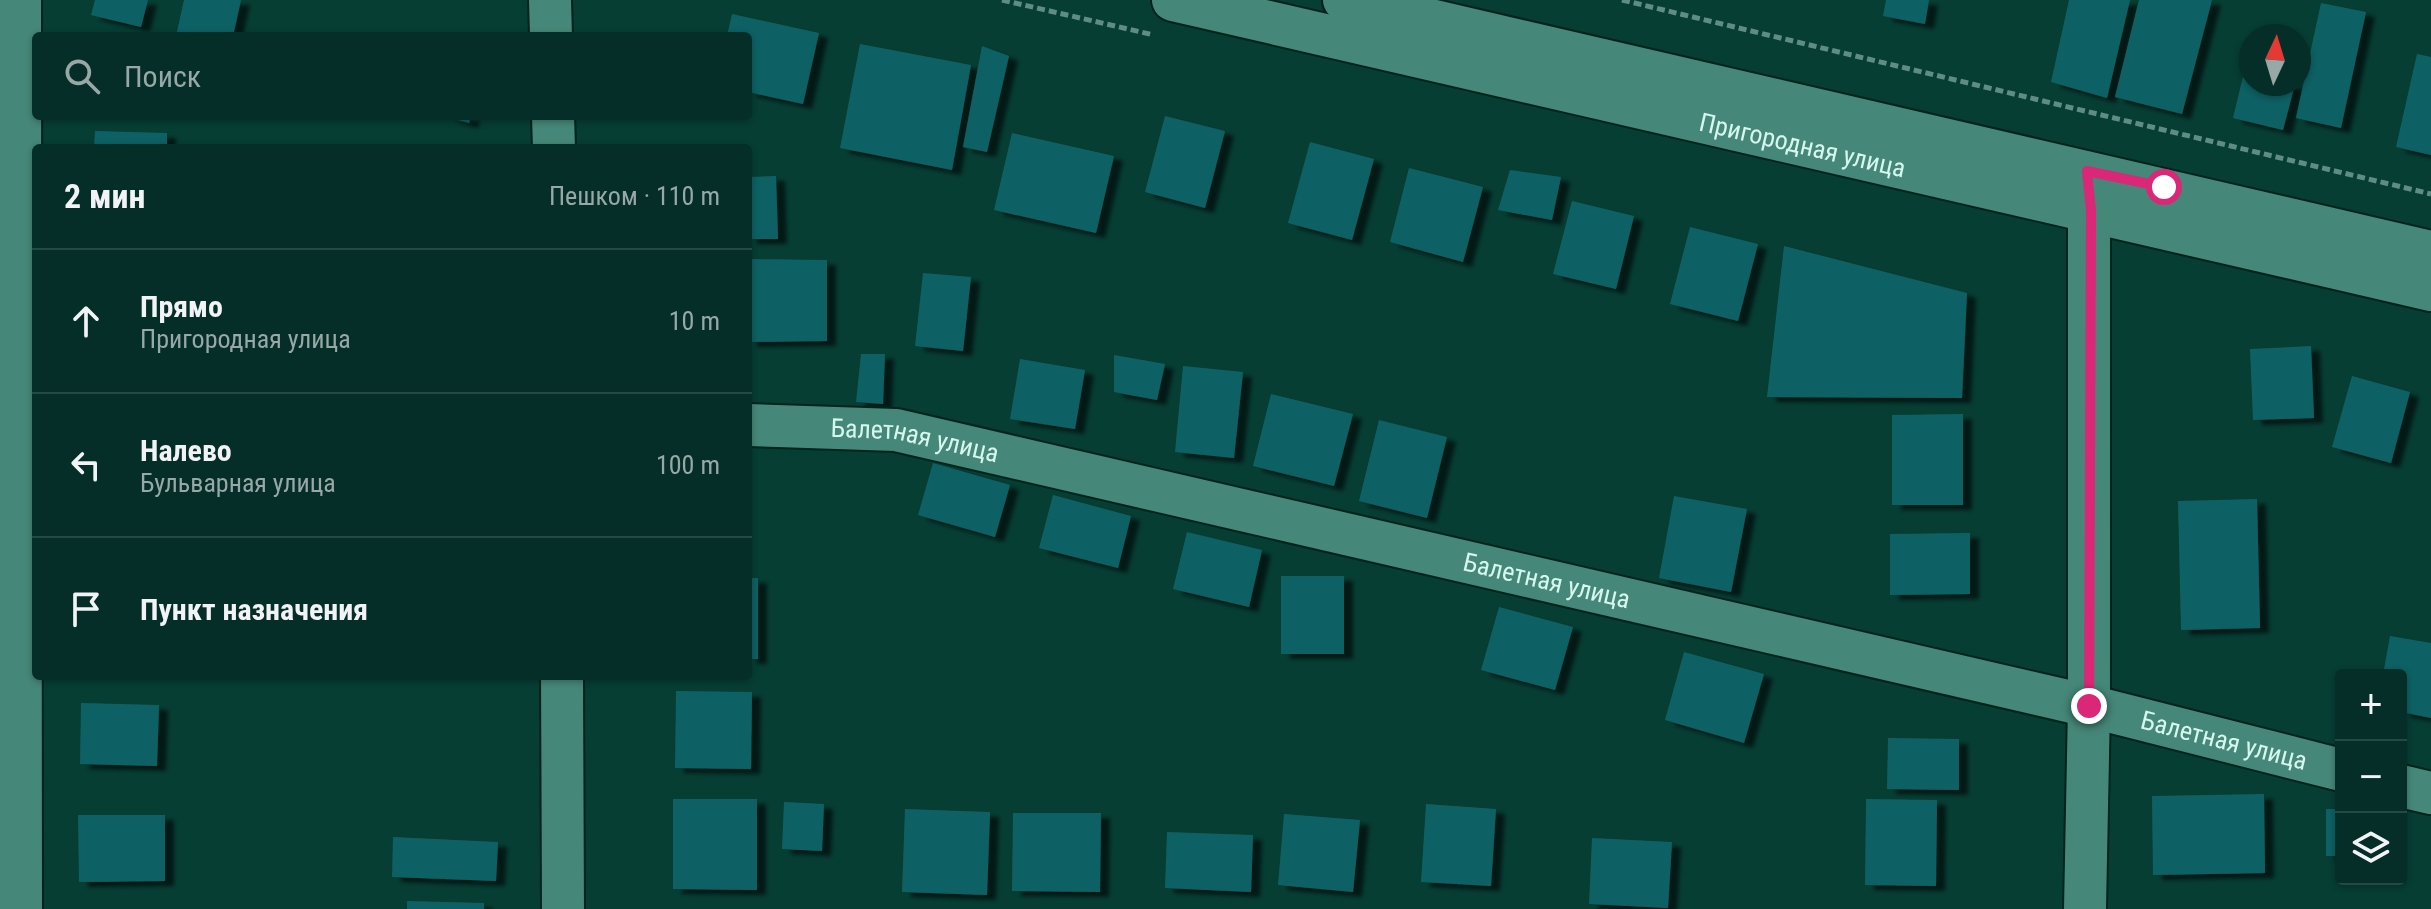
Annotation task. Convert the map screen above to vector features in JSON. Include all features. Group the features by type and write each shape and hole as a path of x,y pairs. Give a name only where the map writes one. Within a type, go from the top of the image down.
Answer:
{"street":[{"path":"20,0 21,909"},
{"path":"550,0 551,32"},
{"name":"Пригородная улица","path":"1173,0 2089,191 2431,252"},
{"name":"Пригородная улица","path":"1344,0 2089,191 2431,290"},
{"path":"553,120 554,144"},
{"path":"2085,909 2089,706 2089,191"},
{"name":"Балетная улица","path":"752,425 896,430 2089,706 2335,768"},
{"path":"562,680 563,909"},
{"path":"2407,787 2431,793"}],"path":[{"path":"1622,0 2431,194"}],"building":[{"path":"95,0 148,0 141,27 91,15"},
{"path":"184,0 241,0 234,32 177,32"},
{"path":"1886,0 1929,0 1925,24 1883,16"},
{"path":"2069,0 2130,0 2107,98 2051,82"},
{"path":"2139,0 2212,0 2182,114 2115,97"},
{"path":"2321,3 2366,12 2341,128 2296,118 2301,96 2311,96 2311,49"},
{"path":"732,14 819,33 803,104 752,93 752,32 728,32"},
{"path":"860,44 971,65 952,170 840,148"},
{"path":"982,46 1009,56 987,152 963,147"},
{"path":"2417,54 2431,57 2431,155 2396,147"},
{"path":"2239,93 2239,96 2292,96 2283,130 2233,118"},
{"path":"1165,116 1225,131 1205,208 1145,192"},
{"path":"95,131 167,133 167,144 94,144"},
{"path":"1012,133 1114,156 1096,233 994,210"},
{"path":"1310,142 1374,159 1352,240 1288,223"},
{"path":"1409,168 1483,187 1463,262 1390,242"},
{"path":"1510,170 1561,177 1552,220 1498,210"},
{"path":"776,176 778,239 752,239 752,177"},
{"path":"1572,201 1634,216 1616,289 1553,274"},
{"path":"1690,227 1758,244 1738,321 1670,304"},
{"path":"1784,246 1967,293 1962,398 1767,397"},
{"path":"752,259 827,260 827,341 752,342"},
{"path":"923,273 971,277 963,351 915,346"},
{"path":"2311,346 2314,418 2253,420 2250,349"},
{"path":"861,354 885,354 883,404 856,402"},
{"path":"1114,355 1165,364 1157,400 1114,392"},
{"path":"1020,359 1085,370 1075,429 1010,419"},
{"path":"1183,366 1243,372 1234,458 1175,452"},
{"path":"2352,376 2410,392 2391,463 2332,447"},
{"path":"1271,394 1353,414 1334,486 1253,466"},
{"path":"1963,414 1963,505 1892,505 1892,415"},
{"path":"1379,420 1447,437 1427,518 1359,501"},
{"path":"933,463 1010,485 995,537 918,515"},
{"path":"1053,495 1131,516 1118,568 1039,548"},
{"path":"1674,496 1747,509 1731,592 1659,578"},
{"path":"2257,499 2260,628 2181,630 2178,501"},
{"path":"1187,532 1262,550 1249,607 1173,589"},
{"path":"1970,533 1970,594 1890,595 1890,534"},
{"path":"1281,576 1344,576 1344,654 1281,654"},
{"path":"752,578 758,578 758,659 752,659"},
{"path":"1499,607 1573,627 1555,690 1481,670"},
{"path":"2390,636 2431,643 2431,718 2407,713 2407,669 2384,669"},
{"path":"1684,652 1764,674 1744,743 1665,720"},
{"path":"676,691 752,692 751,769 675,768"},
{"path":"81,703 159,705 157,766 80,764"},
{"path":"1888,738 1959,739 1959,790 1887,789"},
{"path":"2264,794 2265,873 2153,875 2152,796"},
{"path":"673,799 757,799 757,890 673,889"},
{"path":"1866,799 1937,800 1936,886 1865,885"},
{"path":"784,802 824,804 822,851 782,849"},
{"path":"1426,804 1496,809 1491,886 1421,882"},
{"path":"905,809 990,812 987,895 902,892"},
{"path":"2326,809 2335,809 2335,856 2326,856"},
{"path":"1013,813 1101,813 1100,892 1012,891"},
{"path":"1284,814 1360,820 1353,892 1278,885"},
{"path":"78,815 165,815 165,881 79,882"},
{"path":"1167,832 1253,835 1251,892 1165,888"},
{"path":"393,837 498,842 496,881 392,877"},
{"path":"1592,838 1672,842 1668,908 1589,904"},
{"path":"407,901 484,903 484,909 407,909"}],"route":[{"path":"2089,706 2091,211 2087,171 2164,187"}]}
